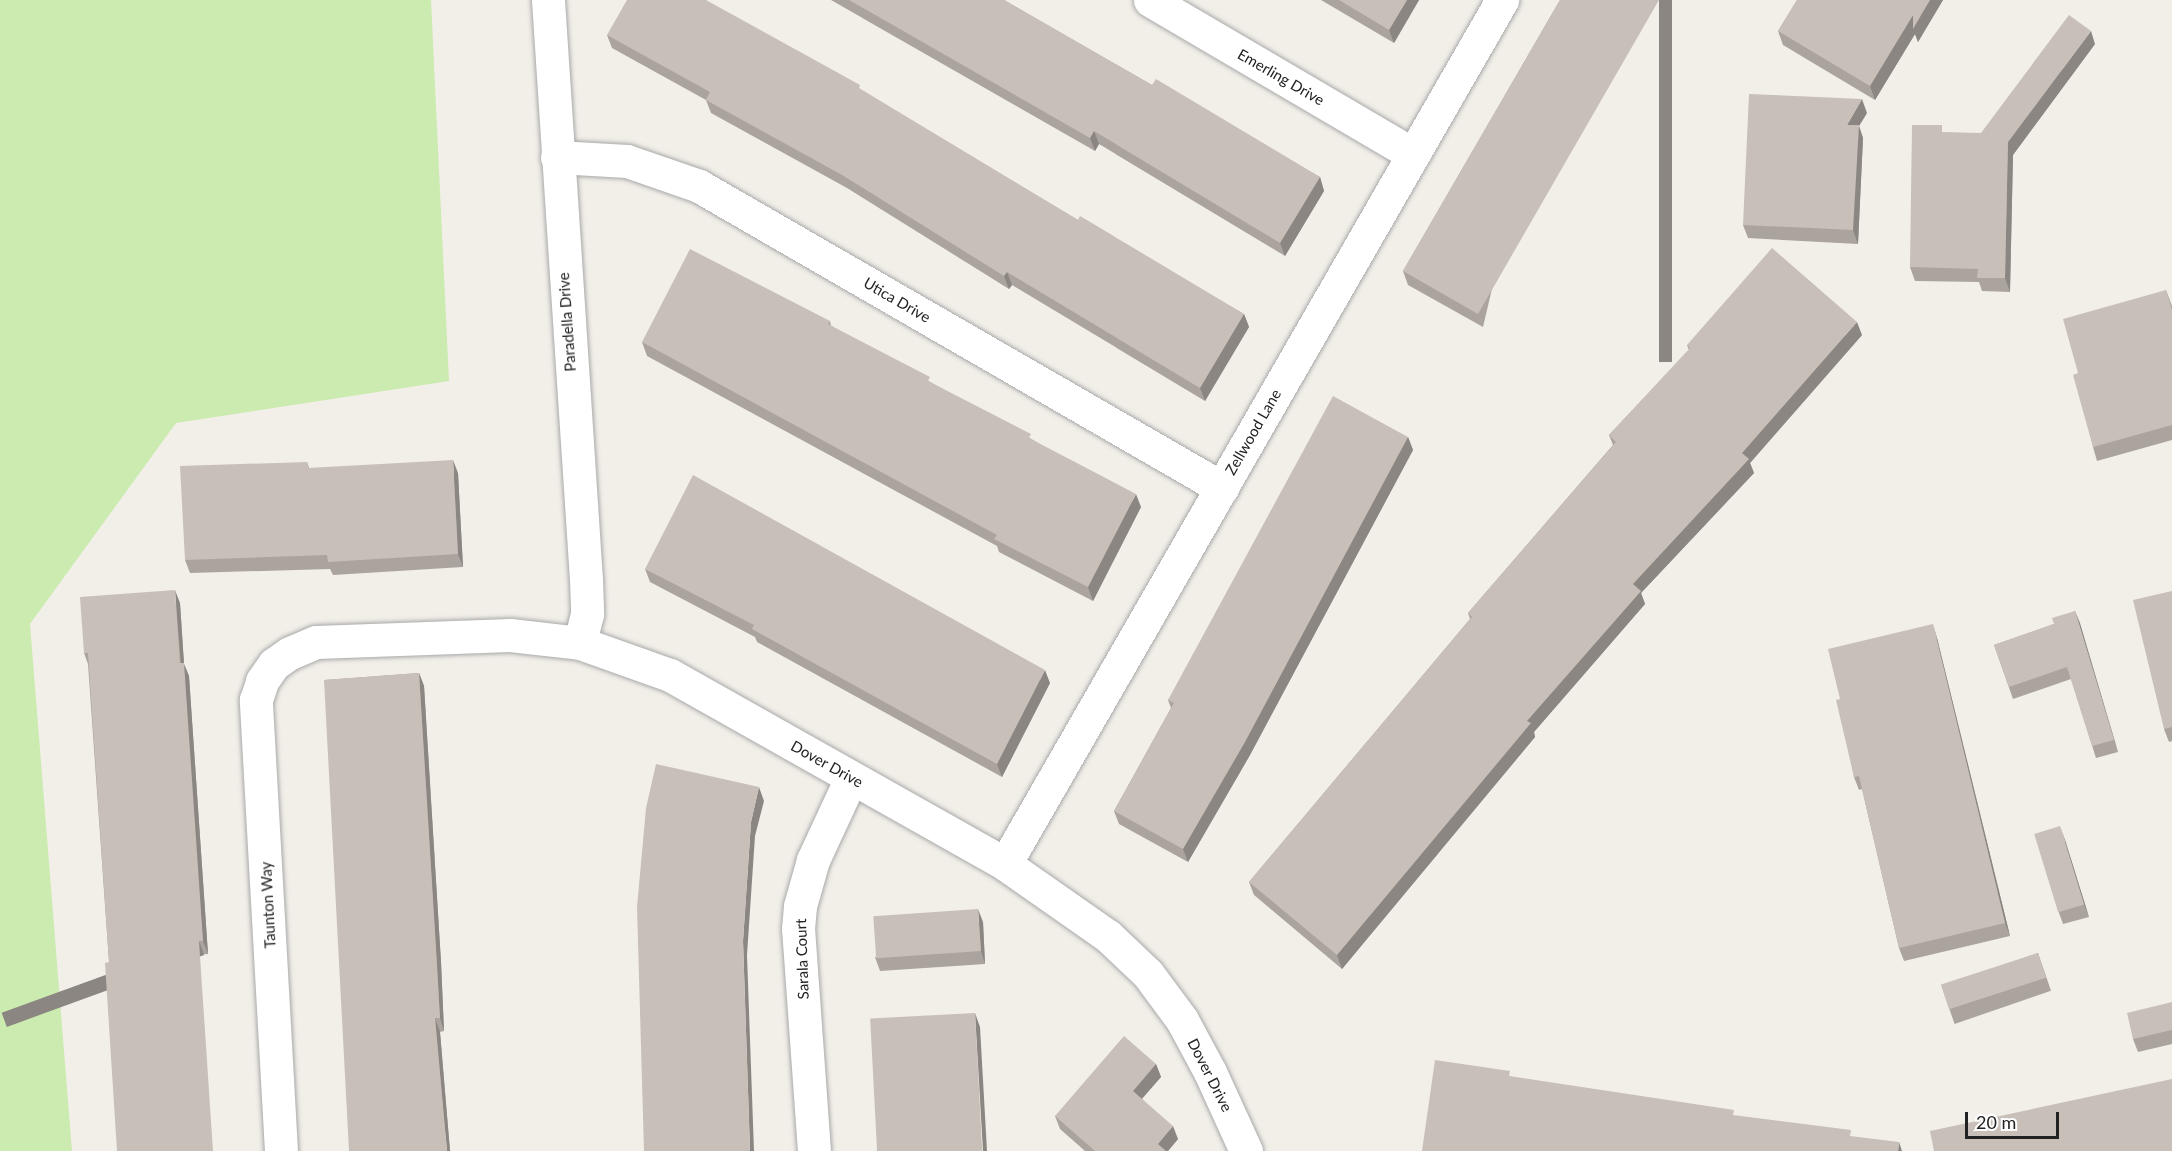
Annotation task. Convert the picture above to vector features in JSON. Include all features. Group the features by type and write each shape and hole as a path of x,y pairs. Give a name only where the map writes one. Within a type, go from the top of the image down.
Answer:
{"street":[{"name":"Paradella Drive","path":"548,0 556,157 586,579 587,614 580,643"},
{"name":"Emerling Drive","path":"1150,0 1413,154"},
{"name":"Zellwood Lane","path":"1005,864 1502,0"},
{"name":"Utica Drive","path":"556,157 627,161 699,186 1222,488"},
{"name":"Dover Drive","path":"274,664 316,642 510,635 580,643 670,675 1005,864 1108,936 1148,974 1182,1020 1210,1072 1246,1151"},
{"name":"Taunton Way","path":"274,664 262,681 256,700 281,1151"},
{"name":"Sarala Court","path":"814,1151 798,929 800,906 813,860 851,778"}],"green space":[{"path":"0,0 431,0 449,381 176,423 30,624 72,1151 0,1151"}],"building":[{"path":"627,0 706,0 860,85 859,88 1078,220 1080,216 1244,314 1200,388 1007,272 1004,276 842,175 706,100 710,92 607,35"},
{"path":"849,0 1004,0 1152,85 1156,79 1320,177 1280,243 1094,131 1090,138"},
{"path":"1339,0 1407,0 1389,30"},
{"path":"1560,0 1659,0 1478,314 1403,271"},
{"path":"1797,0 1930,0 1913,29 1913,15 1870,86 1778,31"},
{"path":"2069,15 2091,31 2008,142 2005,278 1977,278 1978,269 1910,267 1912,125 1942,125 1942,132 1981,133"},
{"path":"1749,94 1862,99 1847,125 1859,125 1853,230 1743,225"},
{"path":"1772,248 1857,322 1742,453 1749,459 1633,584 1641,591 1527,721 1531,723 1337,955 1249,882 1472,617 1468,613 1616,442 1609,435 1690,348 1687,345"},
{"path":"690,249 830,321 828,324 930,377 928,381 1031,434 1029,438 1136,494 1088,587 994,539 997,535 642,342"},
{"path":"2166,290 2172,310 2172,425 2093,447 2073,375 2078,373 2063,319"},
{"path":"1333,396 1408,437 1245,742 1183,849 1114,811 1174,703 1168,700"},
{"path":"453,460 458,554 328,562 327,555 185,560 180,466 307,462 308,468"},
{"path":"693,475 1045,670 997,764 752,629 754,625 645,569"},
{"path":"175,590 180,663 184,663 203,941 199,941 213,1151 117,1151 105,963 109,962 88,653 84,653 80,597"},
{"path":"2172,591 2172,727 2164,729 2133,600"},
{"path":"2075,611 2114,740 2092,746 2067,667 2009,687 1994,645 2054,624 2052,618"},
{"path":"1933,624 2005,923 1899,948 1859,776 1854,777 1836,700 1840,699 1828,649"},
{"path":"419,673 440,1018 435,1018 447,1151 349,1151 324,680"},
{"path":"656,764 759,787 751,822 743,941 750,1151 644,1151 637,907 646,808"},
{"path":"2060,826 2084,904 2058,912 2034,834"},
{"path":"978,909 981,951 876,958 873,916"},
{"path":"2038,953 2046,978 1949,1009 1941,985"},
{"path":"2172,1002 2172,1030 2133,1039 2127,1013"},
{"path":"975,1013 982,1151 877,1151 870,1018"},
{"path":"1124,1036 1156,1064 1133,1091 1173,1126 1158,1144 1166,1151 1095,1151 1055,1116"},
{"path":"1435,1060 1510,1071 1509,1076 1734,1110 1733,1115 1851,1130 1850,1136 1899,1142 1898,1151 1422,1151"},
{"path":"2172,1079 2172,1151 1934,1151 1930,1131"}]}
